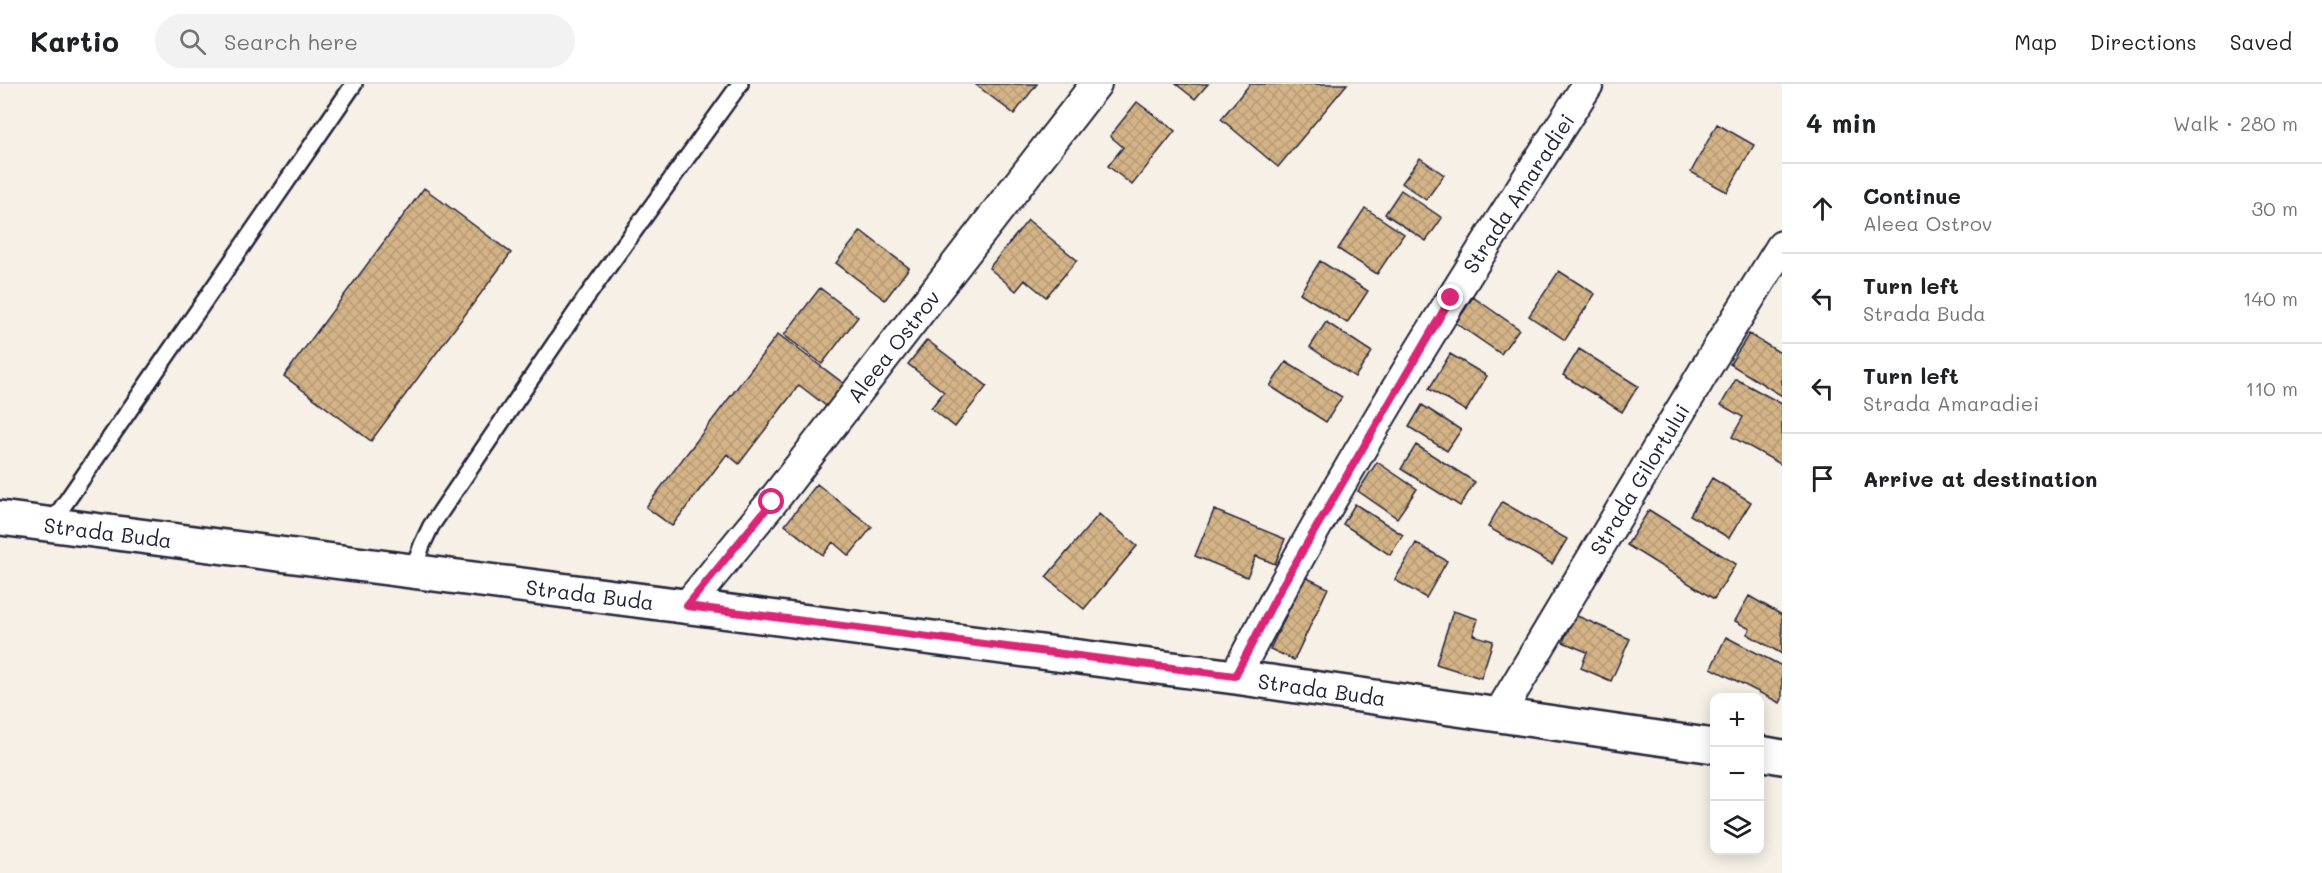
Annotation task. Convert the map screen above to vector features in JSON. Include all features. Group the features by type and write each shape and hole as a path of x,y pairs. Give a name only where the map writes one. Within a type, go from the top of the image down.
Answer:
{"main road":[{"name":"Strada Buda","path":"0,518 1235,676 1710,745"},
{"path":"1764,754 1782,757"}],"street":[{"name":"Aleea Ostrov","path":"687,606 772,502 1096,84"},
{"name":"Strada Amaradiei","path":"1235,676 1282,586 1451,298 1588,84"},
{"name":"Strada Gilortului","path":"1499,714 1712,358 1782,246"}],"lane":[{"path":"50,525 354,84"},
{"path":"413,571 431,526 585,299 740,84"}],"building":[{"path":"975,84 1037,84 1014,114"},
{"path":"1176,84 1208,84 1195,99"},
{"path":"1250,84 1347,84 1278,167 1221,119"},
{"path":"1137,102 1175,131 1132,185 1108,166 1123,147 1110,136"},
{"path":"1717,124 1754,145 1727,192 1691,172"},
{"path":"1420,158 1444,175 1426,200 1402,183"},
{"path":"424,188 511,253 371,441 284,376"},
{"path":"1401,190 1442,218 1426,241 1385,214"},
{"path":"1365,208 1404,234 1377,274 1338,249"},
{"path":"1028,220 1077,260 1046,297 1025,280 1016,291 989,268"},
{"path":"861,231 909,268 885,300 836,263"},
{"path":"1320,261 1368,291 1347,323 1300,293"},
{"path":"1559,271 1595,294 1565,340 1529,316"},
{"path":"820,288 858,317 822,364 784,335"},
{"path":"1473,297 1519,329 1501,354 1456,323"},
{"path":"1326,322 1372,352 1355,377 1310,347"},
{"path":"778,334 847,386 830,409 799,385 739,464 727,454 672,526 646,507"},
{"path":"1749,334 1782,354 1782,396 1730,364"},
{"path":"927,340 987,386 955,427 931,408 944,392 908,364"},
{"path":"1579,349 1638,386 1622,412 1563,375"},
{"path":"1450,354 1487,376 1466,411 1429,389"},
{"path":"1286,362 1342,397 1326,422 1270,386"},
{"path":"1736,379 1782,404 1782,465 1732,437 1743,417 1721,405"},
{"path":"1422,405 1461,430 1447,451 1409,427"},
{"path":"1416,445 1475,482 1460,506 1401,469"},
{"path":"1377,462 1417,489 1397,518 1358,491"},
{"path":"1712,478 1751,502 1729,538 1690,515"},
{"path":"817,484 872,527 849,556 833,542 823,555 785,525"},
{"path":"1502,502 1567,539 1552,564 1488,527"},
{"path":"1355,504 1403,535 1390,555 1343,524"},
{"path":"1214,510 1285,539 1275,564 1256,556 1247,577 1195,556"},
{"path":"1649,510 1736,564 1714,599 1627,545"},
{"path":"1099,514 1137,546 1084,609 1046,577"},
{"path":"1416,543 1447,561 1426,598 1395,580"},
{"path":"1305,577 1328,588 1294,660 1270,649"},
{"path":"1749,596 1782,615 1782,654 1747,634 1750,629 1735,621"},
{"path":"1453,611 1478,619 1473,635 1493,641 1481,678 1436,664"},
{"path":"1575,615 1630,639 1611,681 1581,668 1587,652 1563,642"},
{"path":"1726,637 1782,666 1782,699 1780,703 1711,668"}],"route":[{"path":"772,502 687,606 1235,676 1282,586 1451,298"}]}
